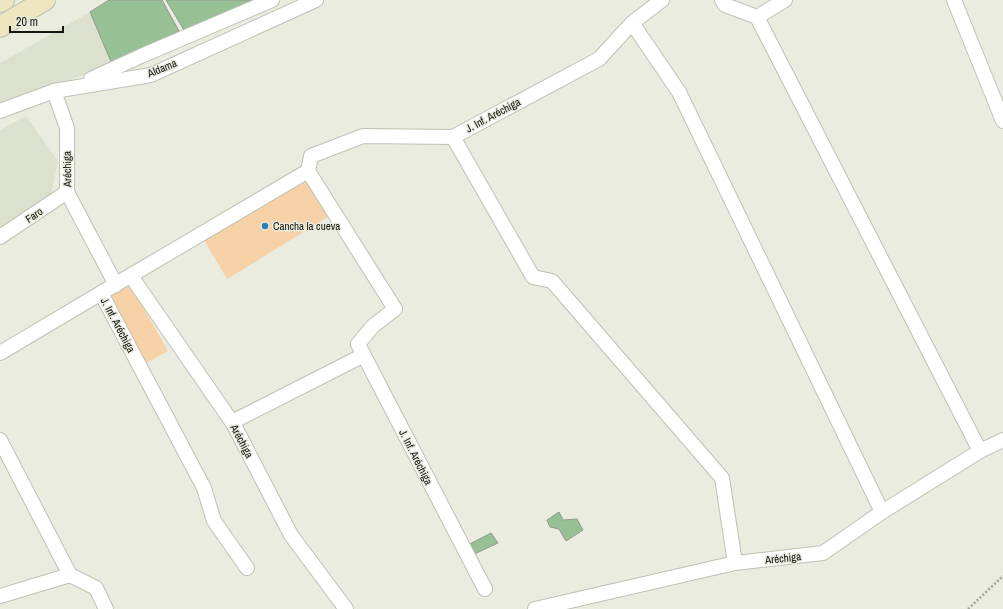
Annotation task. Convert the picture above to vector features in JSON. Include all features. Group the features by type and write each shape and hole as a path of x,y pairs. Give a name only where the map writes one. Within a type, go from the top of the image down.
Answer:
{"main road":[{"path":"0,2 4,0"},
{"path":"0,27 45,0"}],"street":[{"path":"77,86 141,56 272,0"},
{"name":"Aldama","path":"0,111 54,91 151,75 250,28 316,0"},
{"name":"J. Inf. Aréchiga","path":"485,590 358,344 373,326 395,309 308,171 311,156 363,136 453,137 599,59 632,23 662,0"},
{"path":"722,0 725,5 757,17 980,451"},
{"path":"757,17 785,0"},
{"path":"954,0 1003,121"},
{"path":"242,12 250,28"},
{"path":"632,23 679,92 882,512"},
{"name":"Aréchiga","path":"54,91 67,128 67,192 116,285"},
{"path":"453,137 533,277 552,281 722,478 735,563"},
{"name":"J. Inf. Aréchiga","path":"247,568 214,521 204,488 101,293 308,171"},
{"name":"Faro","path":"0,237 67,192"},
{"name":"Aréchiga","path":"131,276 232,422 291,536 346,609"},
{"path":"0,353 101,293"},
{"path":"232,422 364,355"},
{"path":"0,440 70,575 96,588 106,609"},
{"name":"Aréchiga","path":"535,609 735,563 823,553 882,512 980,451 1003,440"},
{"path":"0,596 70,575"}],"path":[{"path":"968,609 1003,576"}],"shaded area":[{"path":"90,12 112,64 30,95 0,104 0,63"},
{"path":"26,116 58,161 51,195 0,232 0,130"},
{"name":"Cancha la cueva","path":"303,174 328,217 227,279 201,235"},
{"path":"128,281 168,351 144,364 104,294"}],"building":[{"path":"109,0 162,0 179,31 112,64 90,12"},
{"path":"166,0 258,0 184,30"},
{"path":"559,512 563,520 577,519 583,530 566,541 559,529 550,527 547,520"},
{"path":"491,533 498,543 470,556 466,546"}],"place":[{"name":"Cancha la cueva","path":"265,226"}]}
